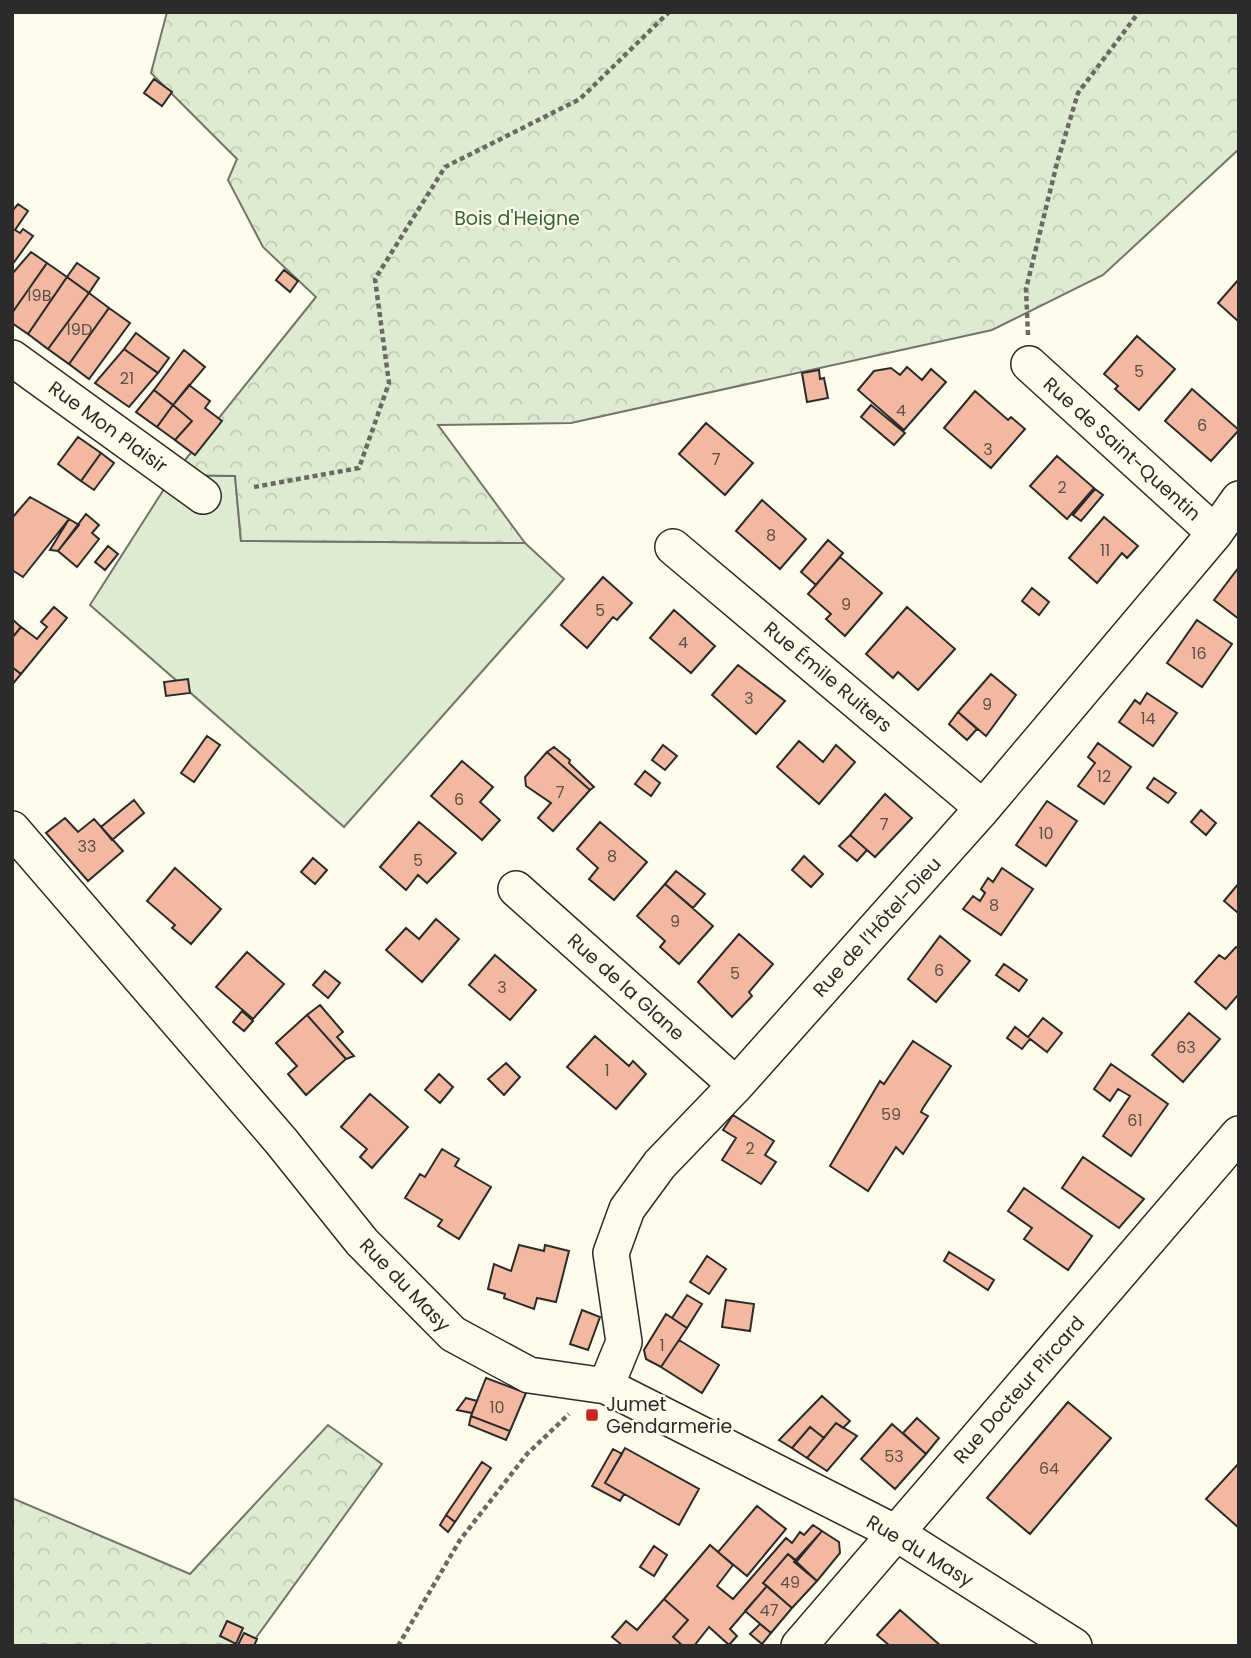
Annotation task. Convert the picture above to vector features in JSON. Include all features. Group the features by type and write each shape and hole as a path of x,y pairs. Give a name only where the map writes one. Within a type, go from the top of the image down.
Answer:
{"street":[{"name":"Rue Mon Plaisir","path":"12,358 203,496"},
{"name":"Rue de Saint-Quentin","path":"1029,364 1215,533"},
{"name":"Rue de l’Hôtel-Dieu","path":"606,1385 624,1342 611,1253 627,1209 660,1164 736,1085 983,808 1215,533 1239,499"},
{"name":"Rue Émile Ruiters","path":"673,547 983,808"},
{"name":"Rue du Masy","path":"12,829 281,1141 362,1242 453,1334 529,1375 606,1385 896,1533 1074,1646"},
{"name":"Rue de la Glane","path":"516,890 736,1085"},
{"name":"Rue Docteur Pircard","path":"799,1646 1239,1135"}],"path":[{"path":"254,487 359,468 389,383 375,279 445,167 580,99 669,12"},
{"path":"1029,364 1026,289 1057,163 1078,93 1139,12"},
{"path":"398,1646 460,1540 527,1454 606,1385"}],"green space":[{"name":"Bois d'Heigne","path":"167,12 1239,12 1239,149 1103,275 992,330 571,423 438,425 525,543 241,541 235,476 173,475 316,297 263,247 228,180 237,159 151,73"},
{"path":"173,475 235,476 241,541 525,543 564,579 344,827 90,605"},
{"path":"328,1425 382,1464 250,1646 12,1646 12,1498 190,1574"}],"building":[{"path":"154,79 172,92 162,106 144,93"},
{"path":"18,204 28,211 15,230 20,233 23,229 33,236 12,265 12,211"},
{"path":"31,252 47,263 12,313 12,274"},
{"path":"47,263 67,277 28,334 12,323 12,313"},
{"path":"77,263 99,278 89,293 67,277"},
{"path":"284,270 298,281 290,292 276,280"},
{"path":"67,277 89,293 48,349 28,334"},
{"path":"1239,279 1239,322 1218,303"},
{"path":"89,293 109,308 69,364 48,349"},
{"path":"109,308 130,323 89,379 69,364"},
{"path":"136,333 169,358 158,373 124,349"},
{"path":"1137,336 1175,369 1139,410 1115,389 1118,386 1104,374"},
{"path":"124,349 158,373 129,407 95,383"},
{"path":"184,350 205,367 173,405 154,390"},
{"path":"907,367 922,380 931,369 946,382 904,430 858,390 874,371 891,368 900,375"},
{"path":"819,370 820,379 824,378 828,398 807,402 802,373"},
{"path":"189,385 210,401 205,408 222,421 195,455 175,440 192,421 173,405"},
{"path":"1192,389 1239,430 1211,461 1165,421"},
{"path":"154,390 173,405 157,427 136,412"},
{"path":"975,391 1008,420 1011,417 1025,429 991,468 944,428"},
{"path":"173,405 192,421 175,440 157,427"},
{"path":"871,405 905,433 894,445 861,417"},
{"path":"706,423 753,463 725,495 679,454"},
{"path":"78,437 101,453 81,481 58,464"},
{"path":"101,453 114,463 94,490 81,481"},
{"path":"1057,456 1094,488 1067,519 1030,486"},
{"path":"1095,489 1103,495 1081,521 1073,515"},
{"path":"30,497 69,519 23,577 12,570 12,518"},
{"path":"762,500 806,539 780,569 736,531"},
{"path":"86,514 99,525 92,533 99,539 77,567 58,551"},
{"path":"1104,517 1138,546 1127,558 1122,553 1097,583 1069,558"},
{"path":"69,519 79,525 58,551 50,550"},
{"path":"828,540 843,553 816,585 801,572"},
{"path":"108,546 118,554 105,570 95,562"},
{"path":"840,557 882,593 845,636 826,619 831,614 808,594"},
{"path":"1239,567 1239,619 1214,600"},
{"path":"603,577 632,603 617,620 613,617 587,648 561,625"},
{"path":"1032,588 1049,602 1039,615 1022,601"},
{"path":"54,607 67,618 21,674 12,667 12,638 21,627 37,639 47,627 41,622"},
{"path":"907,607 955,649 918,690 898,672 893,678 866,654"},
{"path":"674,610 715,646 691,673 650,638"},
{"path":"12,619 21,627 12,638"},
{"path":"1197,620 1232,644 1202,687 1167,663"},
{"path":"738,665 785,701 756,734 712,695"},
{"path":"12,667 21,674 12,685"},
{"path":"991,674 1016,695 986,736 958,712"},
{"path":"188,679 190,693 166,696 164,682"},
{"path":"1147,693 1177,713 1153,746 1119,722 1135,700 1140,704"},
{"path":"958,712 977,729 967,740 949,724"},
{"path":"207,736 220,745 194,782 181,773"},
{"path":"799,741 823,762 836,745 855,762 819,804 777,767"},
{"path":"1098,743 1131,767 1104,804 1078,786 1095,763 1088,757"},
{"path":"663,745 677,756 665,770 652,760"},
{"path":"554,747 570,760 569,763 594,787 590,790 547,752"},
{"path":"547,752 590,790 553,831 538,818 551,803 526,786 525,777"},
{"path":"462,761 493,787 480,802 500,820 482,840 431,796"},
{"path":"645,771 660,783 651,796 635,784"},
{"path":"1154,778 1176,793 1168,803 1147,788"},
{"path":"885,794 912,818 875,857 850,835"},
{"path":"134,800 144,813 112,840 101,827"},
{"path":"1047,801 1077,821 1046,866 1016,845"},
{"path":"1201,810 1216,823 1206,835 1191,822"},
{"path":"65,818 78,832 94,819 123,851 88,881 46,833"},
{"path":"419,822 456,853 427,883 418,875 406,890 380,867"},
{"path":"600,822 647,862 614,900 589,879 598,868 577,849"},
{"path":"850,835 867,850 857,861 839,846"},
{"path":"804,856 823,874 811,887 792,870"},
{"path":"313,858 327,870 315,884 301,872"},
{"path":"175,868 221,909 191,944 172,928 175,925 147,901"},
{"path":"1002,868 1033,889 1001,935 963,909 973,896 980,901 985,893 981,889 988,878 993,882"},
{"path":"676,871 705,894 693,908 665,884"},
{"path":"1239,883 1239,912 1238,913 1224,901"},
{"path":"665,884 713,926 679,964 660,947 665,941 637,916"},
{"path":"436,919 459,939 422,982 386,950 406,928 419,939"},
{"path":"739,934 773,964 749,992 752,996 732,1017 698,982"},
{"path":"940,936 970,961 936,1002 908,979"},
{"path":"1236,947 1239,949 1239,994 1226,1009 1195,982 1219,955 1225,959"},
{"path":"247,952 284,984 253,1019 216,987"},
{"path":"495,955 536,990 510,1020 469,985"},
{"path":"1004,964 1027,980 1019,991 996,975"},
{"path":"325,971 340,983 328,998 313,985"},
{"path":"320,1005 343,1032 337,1037 354,1056 346,1059 307,1015"},
{"path":"242,1011 253,1021 244,1031 233,1022"},
{"path":"1189,1013 1220,1039 1183,1082 1152,1055"},
{"path":"307,1015 346,1059 306,1095 288,1074 297,1066 276,1043"},
{"path":"1043,1018 1062,1033 1047,1052 1030,1039 1022,1049 1007,1038 1015,1027 1028,1037"},
{"path":"595,1036 629,1066 633,1061 646,1074 616,1109 567,1067"},
{"path":"913,1041 951,1066 923,1108 921,1112 928,1116 903,1154 896,1147 868,1191 830,1166 880,1081 884,1084"},
{"path":"506,1063 520,1077 504,1095 488,1079"},
{"path":"1111,1064 1168,1104 1131,1156 1103,1136 1130,1096 1118,1089 1110,1101 1094,1089"},
{"path":"439,1074 453,1087 440,1103 425,1090"},
{"path":"370,1094 408,1127 372,1168 360,1157 367,1149 341,1127"},
{"path":"733,1115 774,1141 765,1155 776,1162 761,1184 722,1160 736,1138 723,1130"},
{"path":"442,1149 459,1159 455,1166 491,1187 459,1239 438,1226 442,1220 405,1198 420,1174 425,1177"},
{"path":"1083,1157 1144,1199 1119,1228 1062,1188"},
{"path":"1024,1188 1092,1236 1068,1270 1024,1239 1032,1228 1008,1211"},
{"path":"519,1245 544,1251 545,1245 569,1251 556,1302 537,1298 534,1309 504,1298 505,1294 488,1289 494,1264 511,1271"},
{"path":"949,1252 994,1280 988,1290 944,1261"},
{"path":"707,1256 726,1269 709,1294 690,1282"},
{"path":"687,1295 702,1304 687,1328 672,1318"},
{"path":"726,1300 754,1304 750,1331 722,1327"},
{"path":"582,1310 600,1317 588,1350 570,1344"},
{"path":"666,1314 687,1328 661,1367 646,1359 644,1350"},
{"path":"679,1340 719,1365 702,1393 661,1367"},
{"path":"486,1378 526,1393 510,1431 471,1416"},
{"path":"822,1396 850,1421 843,1428 836,1423 824,1438 810,1427 792,1448 779,1440"},
{"path":"466,1398 477,1401 472,1413 457,1410"},
{"path":"1068,1402 1111,1438 1030,1534 987,1498"},
{"path":"471,1416 510,1431 506,1440 469,1425"},
{"path":"917,1418 939,1438 926,1454 903,1433"},
{"path":"836,1423 857,1436 827,1471 807,1458"},
{"path":"892,1424 926,1454 895,1489 861,1459"},
{"path":"810,1427 824,1438 807,1458 792,1448"},
{"path":"625,1448 699,1489 679,1525 605,1483"},
{"path":"613,1449 622,1454 605,1483 624,1494 620,1501 592,1486"},
{"path":"482,1462 491,1468 455,1522 446,1515"},
{"path":"1239,1463 1239,1528 1206,1499"},
{"path":"757,1506 786,1529 747,1576 718,1552"},
{"path":"446,1515 455,1522 448,1532 440,1525"},
{"path":"813,1525 822,1531 797,1561 788,1554 763,1583 767,1586 730,1629 737,1636 729,1645 709,1627 694,1646 683,1646 673,1637 688,1620 664,1599 710,1545 733,1565 717,1586 733,1599 786,1538 792,1543 800,1532 804,1535"},
{"path":"822,1531 839,1542 840,1553 817,1581 794,1562"},
{"path":"654,1546 667,1555 654,1576 640,1567"},
{"path":"788,1554 817,1581 792,1608 763,1583"},
{"path":"767,1586 792,1608 771,1633 745,1611"},
{"path":"664,1599 688,1620 673,1637 683,1646 623,1646 612,1637 626,1621 637,1630"},
{"path":"900,1610 941,1646 890,1646 877,1635"},
{"path":"227,1621 243,1628 236,1644 220,1636"},
{"path":"760,1624 771,1633 762,1644 750,1634"},
{"path":"244,1633 257,1639 254,1646 238,1645"}],"place":[{"name":"Jumet Gendarmerie","path":"592,1415"}]}
